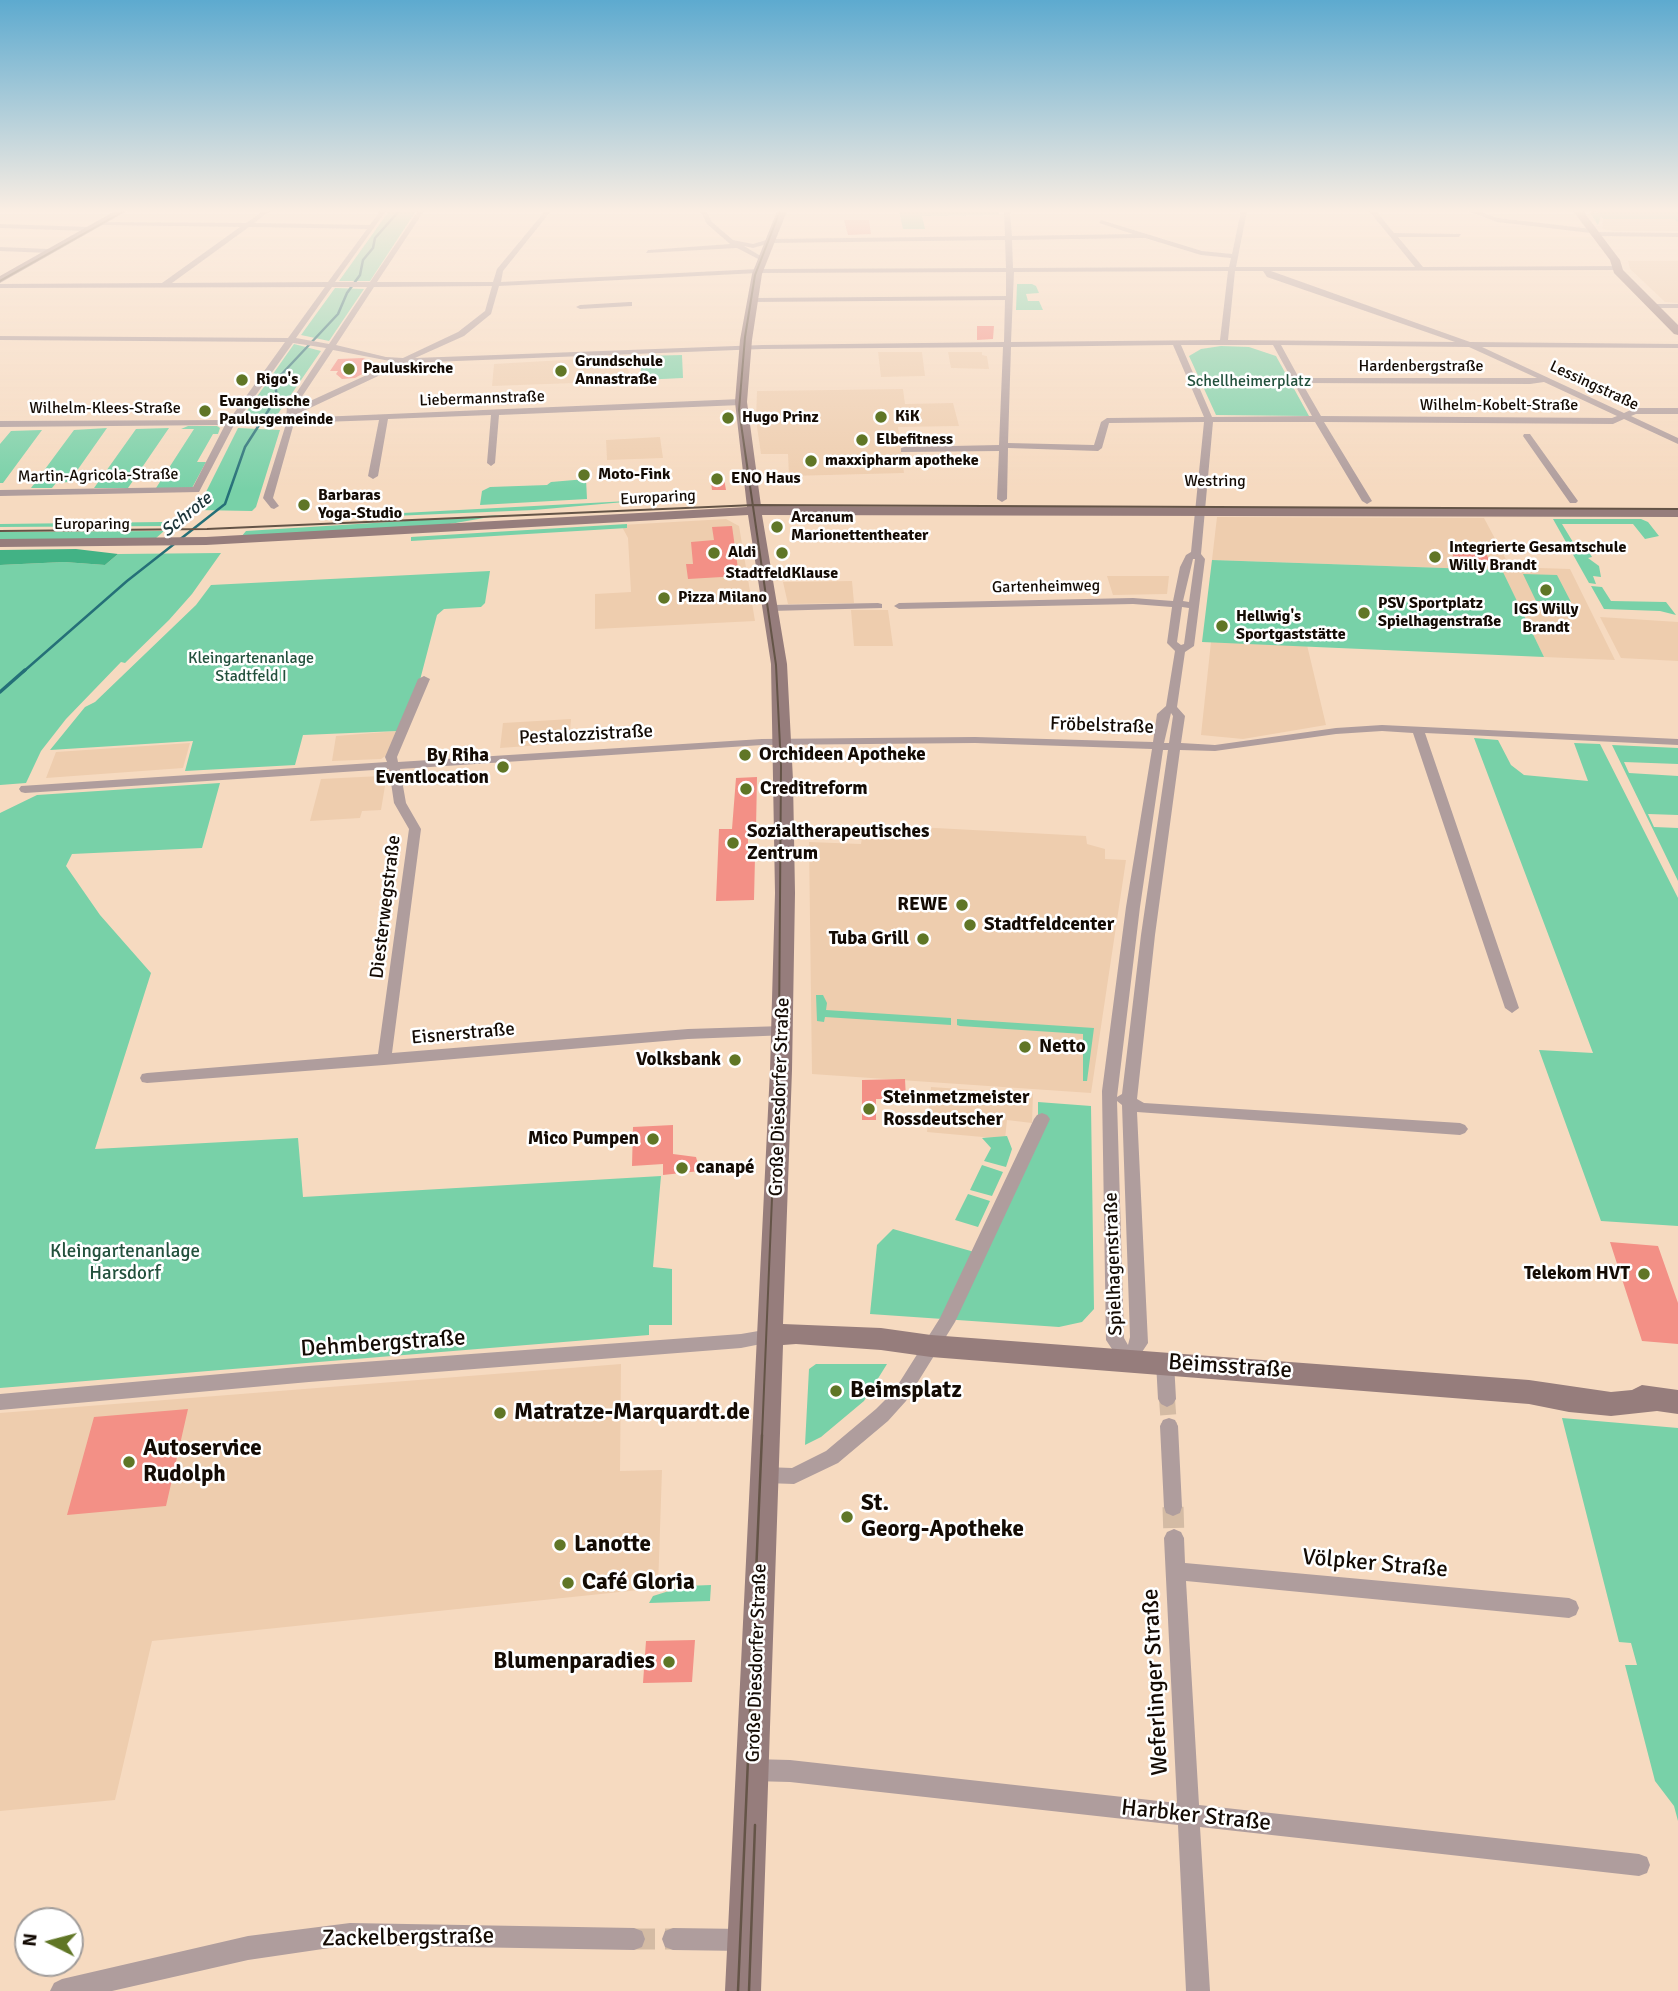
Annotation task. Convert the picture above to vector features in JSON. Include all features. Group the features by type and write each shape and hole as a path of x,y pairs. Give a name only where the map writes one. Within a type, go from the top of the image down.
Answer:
{"main road":[{"name":"Große Diesdorfer Straße","path":"743,1991 783,1031 785,904 779,664 741,402 752,304"},
{"path":"1652,306 1678,332"},
{"name":"Westring","path":"754,504 1002,499 1678,513"},
{"name":"Westring","path":"754,504 1200,505 1367,500 1678,501"},
{"name":"Europaring","path":"0,543 188,542 437,528 567,508 754,504"},
{"path":"770,1336 807,1333 930,1346"},
{"name":"Beimsstraße","path":"930,1346 1128,1359 1530,1392 1569,1400 1611,1404 1666,1401"}],"street":[{"path":"234,422 317,304"},
{"path":"274,506 268,498 291,407 360,304"},
{"path":"290,418 401,361 461,334 489,311 491,304"},
{"path":"580,307 629,304"},
{"path":"1002,499 1009,304"},
{"path":"1224,342 1228,304"},
{"name":"Lessingstraße","path":"1353,304 1472,345 1678,441"},
{"path":"1652,306 1678,306"},
{"path":"0,338 309,342 401,361 746,347 1224,342 1277,345 1678,346"},
{"path":"1177,344 1209,419"},
{"path":"1277,345 1367,500"},
{"name":"Hardenbergstraße","path":"1296,380 1530,382 1546,379"},
{"name":"Liebermannstraße","path":"253,422 290,418 384,418 741,402"},
{"name":"Wilhelm-Kobelt-Straße","path":"1318,419 1614,421 1637,411 1678,411"},
{"path":"491,463 495,413"},
{"path":"373,476 384,418"},
{"name":"Spielhagenstraße","path":"1180,650 1189,646 1200,559 1196,554 1209,419"},
{"path":"904,450 1003,446 1097,448 1108,420 1318,419"},
{"name":"Martin-Agricola-Straße","path":"0,493 197,490 229,426 234,422"},
{"name":"Wilhelm-Klees-Straße","path":"0,424 253,422"},
{"path":"1527,436 1573,501"},
{"name":"Spielhagenstraße","path":"1180,650 1172,643 1185,567 1189,558 1196,554"},
{"name":"Gartenheimweg","path":"899,606 1133,601 1194,605"},
{"path":"771,608 878,606"},
{"name":"Spielhagenstraße","path":"1171,707 1178,716 1148,935 1129,1102 1139,1343 1128,1359 1115,1340 1110,1091 1163,714 1171,707 1180,650"},
{"path":"392,764 392,755 424,679"},
{"name":"Fröbelstraße","path":"783,741 975,740 1158,748 1238,747 1346,730 1418,730 1678,742"},
{"path":"1418,730 1512,1009"},
{"name":"Pestalozzistraße","path":"25,789 783,741"},
{"name":"Diesterwegstraße","path":"384,1060 415,829 400,803 397,777 392,764"},
{"name":"Eisnerstraße","path":"147,1078 688,1034 783,1031"},
{"path":"1110,1091 1142,1108 1460,1129"},
{"path":"765,1475 794,1476 832,1457 882,1415 900,1396 946,1322 1042,1119"},
{"name":"Dehmbergstraße","path":"0,1402 770,1336"},
{"path":"1165,1362 1167,1399"},
{"path":"1169,1426 1173,1507"},
{"name":"Weferlinger Straße","path":"1174,1538 1198,1991"},
{"name":"Völpker Straße","path":"1177,1571 1569,1608"},
{"name":"Harbker Straße","path":"752,1770 790,1771 1639,1865"},
{"name":"Zackelbergstraße","path":"62,1991 248,1948 350,1934 634,1938"},
{"path":"673,1939 746,1940"}],"shaded area":[{"path":"878,352 922,352 925,376 881,377"},
{"path":"948,352 982,352 982,355 987,356 989,369 951,368"},
{"name":"Grundschule Annastraße","path":"616,357 616,368 628,368 629,373 632,373 629,381 492,386 494,364"},
{"path":"903,389 905,404 953,403 959,426 898,427 904,473 789,476 788,454 761,454 756,420 757,391"},
{"path":"660,437 663,458 607,460 606,440"},
{"name":"IGS Willy Brandt","path":"1217,517 1484,518 1510,567 1570,569 1615,660 1544,657 1501,570 1212,560"},
{"path":"726,519 739,526 755,621 595,629 595,594 631,592 628,538 621,525"},
{"path":"1107,576 1169,576 1167,594 1113,595"},
{"path":"852,581 854,603 788,604 783,582"},
{"path":"851,610 888,610 893,646 854,646"},
{"path":"1600,617 1678,622 1678,661 1621,658"},
{"path":"1211,642 1307,645 1326,725 1243,739 1201,735"},
{"path":"571,719 569,743 500,748 503,723"},
{"path":"398,731 387,755 381,759 332,761 336,736"},
{"path":"190,743 183,768 46,778 56,752"},
{"path":"381,776 385,786 381,810 362,811 360,818 310,821 321,779"},
{"path":"879,825 1086,836 1087,844 1105,849 1105,859 1126,860 1091,1093 812,1074 809,842 861,844 863,832 878,832"},
{"path":"931,1087 1033,1094 1032,1123 1007,1120 1005,1139 927,1132"},
{"path":"621,1364 620,1471 662,1470 658,1588 152,1641 115,1800 0,1811 0,1413"}],"green space":[{"path":"323,304 354,304 329,341 301,335"},
{"path":"1016,304 1040,304 1043,310 1016,310"},
{"path":"294,344 321,351 275,418 242,418"},
{"name":"Schellheimerplatz","path":"1221,346 1249,347 1276,356 1309,416 1216,415 1189,356 1201,349"},
{"path":"682,355 683,378 641,380 641,356"},
{"path":"188,426 220,428 218,434 213,434 197,462 206,462 192,488 156,488 194,429 181,429"},
{"path":"107,428 69,482 56,483 52,488 31,488 74,430"},
{"path":"169,428 128,488 94,488 136,429"},
{"path":"238,428 280,430 256,507 252,511 197,510"},
{"path":"42,430 3,483 0,483 0,444 11,431"},
{"path":"586,479 587,499 480,505 482,491 490,487 547,485 551,482"},
{"path":"647,500 534,510 346,518 346,516"},
{"path":"501,515 444,525 241,537 246,531"},
{"path":"1553,519 1641,519 1648,522 1659,536 1645,539 1633,524 1562,524 1579,552 1589,552 1592,557 1588,558 1599,566 1601,577 1593,576 1596,584 1589,583"},
{"path":"175,523 171,526 0,527 0,524"},
{"path":"627,524 627,528 411,541 411,537"},
{"path":"164,531 155,539 0,540 0,532"},
{"path":"76,549 118,554 105,565 64,562 0,565 0,550"},
{"path":"221,553 192,594 169,620 125,663 121,662 66,719 41,751 26,783 0,785 0,565 64,562 105,565 118,554"},
{"name":"PSV Sportplatz Spielhagenstraße","path":"1212,560 1502,570 1544,657 1202,642"},
{"name":"Kleingartenanlage Stadtfeld I","path":"490,571 485,603 481,607 444,609 437,615 420,680 398,731 303,735 295,765 185,771 193,741 50,750 85,707 95,702 196,605 211,585"},
{"path":"1523,574 1557,575 1571,602 1536,601"},
{"path":"1591,586 1602,587 1611,601 1666,602 1676,615 1660,611 1604,609"},
{"path":"1474,738 1498,740 1511,765 1524,775 1588,781 1574,743 1600,744 1678,898 1678,1226 1601,1221 1539,1050 1593,1053"},
{"path":"1612,745 1678,748 1678,764 1624,762 1629,773 1678,776 1678,815 1648,814 1654,827 1678,828 1678,881"},
{"name":"Kleingartenanlage Harsdorf","path":"220,783 202,848 72,854 66,866 100,915 151,973 95,1149 298,1138 303,1197 661,1176 653,1267 672,1269 672,1325 649,1325 649,1335 0,1388 0,813 37,795"},
{"path":"816,995 823,995 827,1003 826,1010 951,1018 951,1025 825,1017 824,1022 817,1021"},
{"path":"957,1019 1094,1028 1087,1081 1083,1081 1083,1034 960,1026 957,1025"},
{"path":"1038,1102 1091,1106 1094,1309 1082,1322 1059,1327 870,1314 877,1245 893,1229 985,1255 1038,1134"},
{"path":"1007,1136 1012,1149 1006,1167 984,1161 991,1148 982,1138"},
{"path":"982,1165 1003,1172 992,1196 970,1190"},
{"path":"968,1194 990,1201 978,1227 955,1220"},
{"path":"816,1364 887,1364 864,1401 821,1437 805,1445 809,1369"},
{"path":"1562,1418 1678,1428 1678,1821 1674,1806 1655,1781 1625,1665 1637,1665 1631,1643 1619,1642"},
{"path":"711,1585 710,1601 649,1603 653,1596 685,1586"}],"building":[{"path":"977,326 994,326 993,339 977,340"},
{"name":"Pauluskirche","path":"363,358 371,361 362,374 355,378 342,379 336,374 338,371 330,371 338,359"},
{"path":"723,473 726,490 712,490 710,474"},
{"name":"Aldi","path":"732,526 739,576 688,579 686,564 693,564 691,542 714,540 712,527"},
{"path":"1484,549 1491,564 1457,563 1450,550"},
{"name":"Sozialtherapeutisches Zentrum","path":"757,777 756,829 748,830 748,857 755,857 754,900 716,901 719,829 732,829 736,778"},
{"name":"Steinmetzmeister Rossdeutscher","path":"905,1079 906,1099 876,1099 876,1120 862,1120 862,1080"},
{"name":"Mico Pumpen","path":"673,1125 673,1154 696,1157 700,1171 663,1175 663,1164 632,1166 633,1127"},
{"name":"Telekom HVT","path":"1610,1242 1658,1246 1678,1303 1678,1344 1642,1341"},
{"name":"Autoservice Rudolph","path":"188,1409 166,1506 67,1515 94,1417"},
{"name":"Blumenparadies","path":"695,1640 692,1682 643,1683 646,1641"}],"waterway":[{"name":"Schrote","path":"23,672 127,581 225,504 245,447 277,397 275,384 278,378 338,314 342,304"},
{"name":"Schrote","path":"0,692 25,670"}],"tunnel":[{"path":"1167,1399 1169,1426"},
{"path":"1173,1507 1174,1538"},
{"path":"634,1939 673,1939"}],"tram line":[{"path":"750,304 739,410 753,505"},
{"path":"0,531 207,529 753,505"},
{"path":"753,505 776,665 781,766 779,1031 762,1436"},
{"path":"753,505 1678,509"},
{"path":"738,1991 762,1435"},
{"path":"749,1991 755,1825"}],"place":[{"name":"Pauluskirche","path":"349,369"},
{"name":"Grundschule Annastraße","path":"561,371"},
{"name":"Rigo's","path":"242,380"},
{"name":"Evangelische Paulusgemeinde","path":"205,411"},
{"name":"KiK","path":"881,417"},
{"name":"Hugo Prinz","path":"728,418"},
{"name":"Elbefitness","path":"862,440"},
{"name":"maxxipharm apotheke","path":"811,461"},
{"name":"Moto-Fink","path":"584,475"},
{"name":"ENO Haus","path":"717,479"},
{"name":"Barbaras Yoga-Studio","path":"304,505"},
{"name":"Arcanum Marionettentheater","path":"777,527"},
{"name":"Aldi","path":"714,553"},
{"name":"StadtfeldKlause","path":"782,553"},
{"name":"Integrierte Gesamtschule Willy Brandt","path":"1435,557"},
{"name":"IGS Willy Brandt","path":"1546,590"},
{"name":"Pizza Milano","path":"664,598"},
{"name":"PSV Sportplatz Spielhagenstraße","path":"1364,613"},
{"name":"Hellwig's Sportgaststätte","path":"1222,626"},
{"name":"Orchideen Apotheke","path":"745,755"},
{"name":"By Riha Eventlocation","path":"503,767"},
{"name":"Creditreform","path":"746,789"},
{"name":"Sozialtherapeutisches Zentrum","path":"733,843"},
{"name":"REWE","path":"962,905"},
{"name":"Stadtfeldcenter","path":"970,925"},
{"name":"Tuba Grill","path":"923,939"},
{"name":"Netto","path":"1025,1047"},
{"name":"Volksbank","path":"735,1060"},
{"name":"Steinmetzmeister Rossdeutscher","path":"869,1109"},
{"name":"Mico Pumpen","path":"653,1139"},
{"name":"canapé","path":"682,1168"},
{"name":"Telekom HVT","path":"1644,1274"},
{"name":"Beimsplatz","path":"836,1391"},
{"name":"Matratze-Marquardt.de","path":"500,1413"},
{"name":"Autoservice Rudolph","path":"129,1462"},
{"name":"St. Georg-Apotheke","path":"847,1517"},
{"name":"Lanotte","path":"560,1545"},
{"name":"Café Gloria","path":"568,1583"},
{"name":"Blumenparadies","path":"669,1662"}]}
